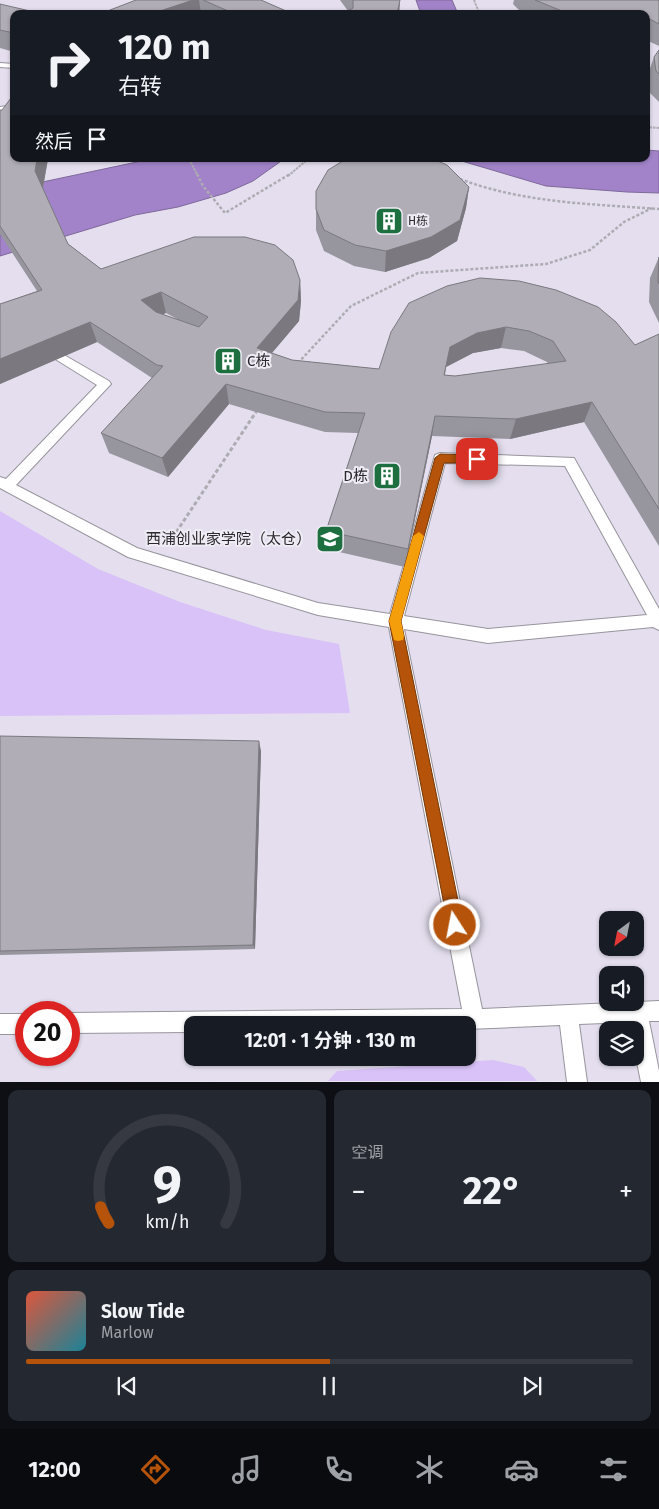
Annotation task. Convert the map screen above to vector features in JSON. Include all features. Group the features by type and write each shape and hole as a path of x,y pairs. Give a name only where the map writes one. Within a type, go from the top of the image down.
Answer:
{"lane":[{"path":"35,360 52,352 105,384 3,484 133,553 318,608 395,621 488,636 659,621 569,461 440,458 395,621 473,1016"},
{"path":"476,1019 659,1011"},
{"path":"637,1012 650,1082"},
{"path":"568,1015 577,1082"},
{"path":"80,1023 184,1022"},
{"path":"0,1024 15,1024"}],"path":[{"path":"191,162 203,186 225,214 268,189 305,162"},
{"path":"460,179 486,189 550,201 659,209"},
{"path":"298,364 351,306 418,273 546,264 590,250 624,222 652,208"},
{"path":"159,561 249,420 261,406"}],"shaded area":[{"name":"西浦创业家学院（太仓）","path":"0,0 659,0 659,1081 0,1082"},
{"path":"416,0 452,0 456,10 420,10"},
{"path":"650,150 659,151 659,193 546,186 465,162 650,162"},
{"path":"137,162 280,162 253,181 226,193 178,207 135,215 0,256 0,191"},
{"path":"0,511 98,569 180,602 266,630 339,644 350,713 0,716"},
{"path":"493,1060 524,1067 537,1081 328,1081 337,1071 408,1066 476,1066 476,1061"}],"building":[{"path":"136,0 193,0 163,10 110,10"},
{"path":"203,0 261,0 284,10 226,10"},
{"path":"353,0 400,0 398,10 350,10 353,8"},
{"path":"535,0 659,0 659,24 650,19 650,10 560,10"},
{"path":"0,4 26,10 10,10 10,32 0,30"},
{"path":"659,50 659,74 656,71 654,57"},
{"path":"10,99 10,162 36,162 35,171 68,244 101,269 194,237 245,237 275,245 293,260 300,280 298,300 257,348 292,360 379,369 391,332 409,303 447,286 480,278 519,281 556,290 598,307 616,322 635,345 659,334 659,509 592,402 516,419 435,416 408,549 326,531 365,413 325,412 226,384 162,458 101,433 163,366 157,365 90,322 0,359 0,304 42,290 0,226 0,110","holes":["161,292 208,317 199,327 156,312 141,300","506,327 529,331 553,341 566,361 455,376 444,375 450,347 477,333"]},
{"name":"H栋","path":"341,162 440,162 447,165 469,187 460,220 431,237 386,251 355,245 324,230 316,209 316,191 328,170"},
{"path":"0,736 259,741 253,945 0,951"}],"slow traffic":[{"path":"398,636 395,621 419,536"}],"place":[{"name":"H栋","path":"389,221"},
{"name":"C栋","path":"228,361"},
{"name":"D栋","path":"387,476"},
{"name":"西浦创业家学院（太仓）","path":"330,539"}],"route":[{"path":"455,925 395,621 440,458 477,459"}]}
